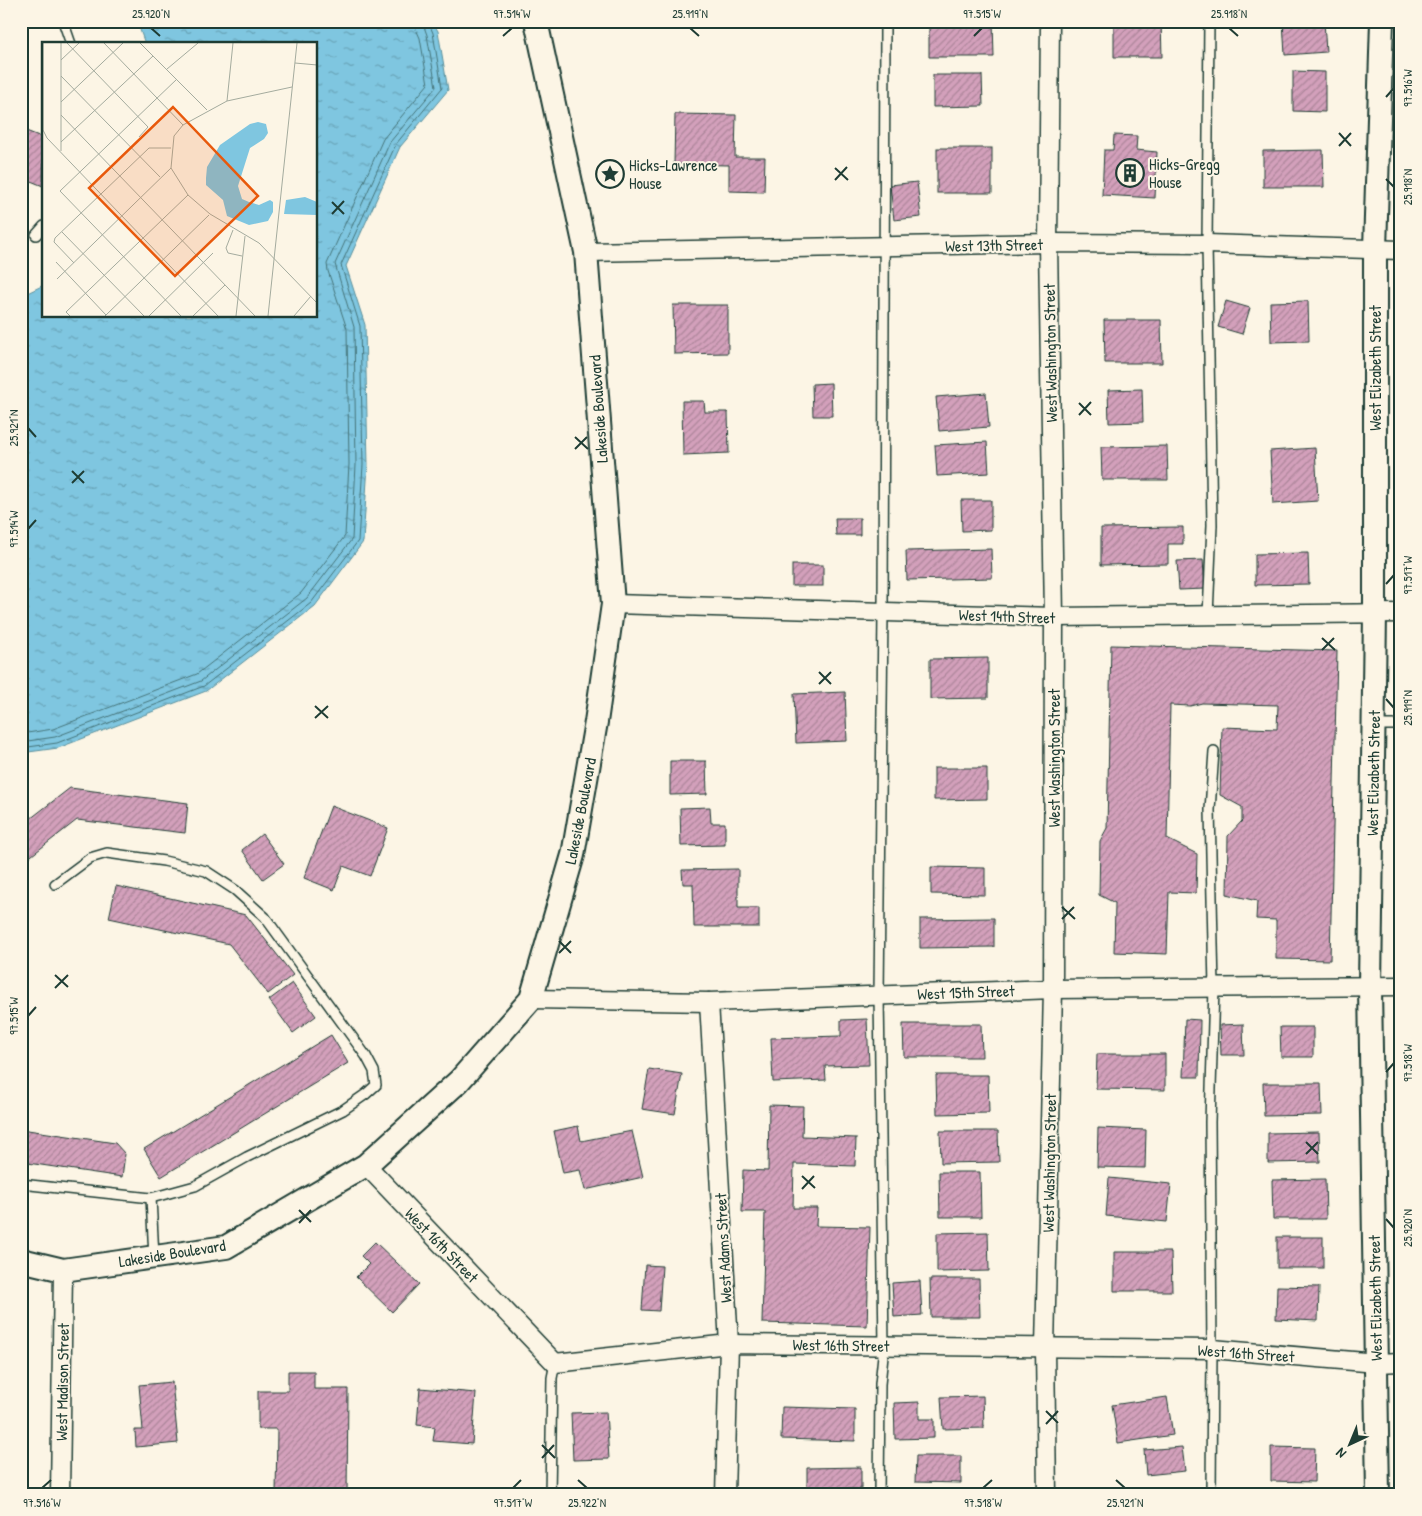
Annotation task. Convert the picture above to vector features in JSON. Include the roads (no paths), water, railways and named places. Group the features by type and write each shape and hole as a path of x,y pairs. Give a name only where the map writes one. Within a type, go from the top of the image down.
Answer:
{"street":[{"name":"Lakeside Boulevard","path":"21,1260 63,1270 226,1247 366,1165 459,1081 531,998 573,854 596,722 613,604 586,252 536,21"},
{"name":"West Washington Street","path":"1047,1495 1045,1348 1053,989 1054,617 1048,243 1050,21"},
{"name":"West Elizabeth Street","path":"1378,1495 1370,987 1375,613 1376,249 1382,21"},
{"name":"West 13th Street","path":"586,252 1048,243 1207,244 1401,250"},
{"name":"West 14th Street","path":"613,604 1054,617 1401,613"},
{"name":"West 15th Street","path":"531,998 709,1002 1053,989 1401,986"},
{"name":"West Adams Street","path":"709,1002 729,1344 725,1495"},
{"name":"West 16th Street","path":"366,1165 554,1363 729,1344 1212,1349 1377,1363 1401,1362"},
{"name":"West Madison Street","path":"60,1495 63,1270"}],"lane":[{"path":"63,21 70,42"},
{"path":"879,1495 880,1384 884,1346 879,995 883,612 885,21"},
{"path":"1208,615 1212,525 1207,244 1210,21"},
{"path":"36,235 42,228"},
{"path":"1374,726 1401,725"},
{"path":"1211,1495 1210,1122 1214,988 1210,810 1214,751"},
{"path":"21,1184 151,1198 195,1186 247,1157 343,1110 376,1085 374,1071 366,1056 266,917 235,890 206,870 164,861 107,853 90,858 55,884"},
{"path":"151,1198 154,1257"},
{"path":"550,1495 552,1378 554,1363"}],"water":[{"path":"137,21 432,21 438,31 448,90 400,147 346,266 365,325 368,465 363,542 315,606 206,691 58,748 21,753 21,296 42,286 42,318 318,318 318,42 144,42"}],"place":[{"name":"Hicks-Gregg House","path":"1130,173"},
{"name":"Hicks-Lawrence House","path":"610,174"}]}
